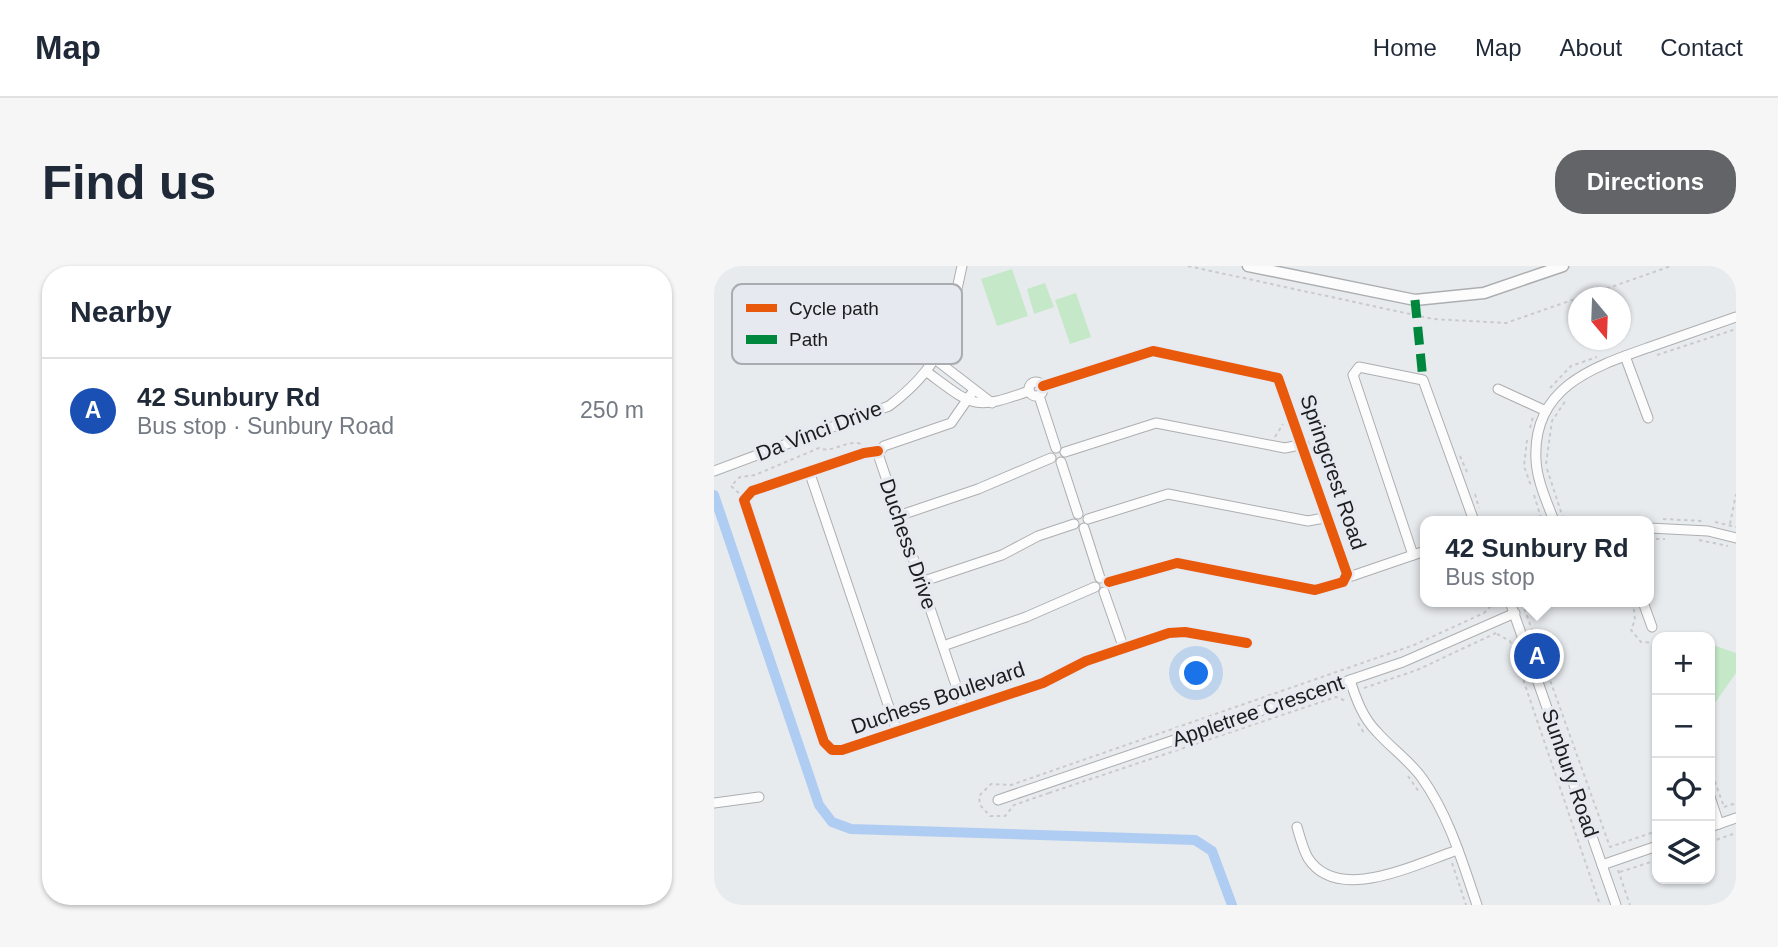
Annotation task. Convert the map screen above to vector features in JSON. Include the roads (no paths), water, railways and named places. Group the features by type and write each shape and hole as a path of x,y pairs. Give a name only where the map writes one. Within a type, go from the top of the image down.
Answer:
{"street":[{"name":"Da Vinci Drive","path":"958,284 962,266"},
{"path":"1248,266 1415,300 1484,293 1563,266"},
{"path":"1552,516 1536,462 1542,409 1578,376 1625,356 1736,317"},
{"name":"Springcrest Road","path":"1043,386 1140,353 1161,351 1278,378 1304,444 1346,569 1346,578 1315,590 1177,563 1100,585"},
{"path":"1625,356 1648,418"},
{"name":"Da Vinci Drive","path":"715,470 889,406 933,364"},
{"path":"941,364 992,403"},
{"path":"1413,555 1353,375 1359,367 1423,380 1472,516"},
{"path":"927,372 966,401 978,405 1029,391 1035,382 1043,386 1039,396"},
{"path":"1499,388 1542,409"},
{"name":"Duchess Drive","path":"964,709 878,451 884,446 951,423 974,390"},
{"path":"1029,391 1039,396 1060,450 1060,462 1078,514 1086,524 1100,585 1124,649"},
{"path":"898,516 978,489 1051,458 1060,450 1156,423 1285,448 1304,444"},
{"name":"Duchess Boulevard","path":"878,451 750,492 744,500 825,744 837,751 1043,682 1081,663 1176,632 1247,643"},
{"path":"1051,458 1060,462"},
{"path":"809,471 897,731"},
{"path":"921,582 1002,555 1038,536 1074,524 1086,524 1168,494 1308,521 1329,517"},
{"path":"1074,524 1078,514"},
{"path":"1654,528 1708,531 1736,538"},
{"path":"1346,578 1420,553"},
{"path":"943,646 1026,617 1100,585"},
{"name":"Sunbury Road","path":"1512,607 1616,905"},
{"path":"1645,607 1651,627"},
{"name":"Appletree Crescent","path":"998,800 1403,662 1515,614"},
{"path":"1350,680 1361,708 1376,732 1420,775 1436,798 1453,851 1477,905"},
{"path":"714,803 759,797"},
{"path":"1715,826 1736,818"},
{"path":"1297,827 1307,857 1324,873 1338,880 1365,881 1453,851"},
{"path":"1602,865 1652,848"}],"waterway":[{"path":"714,495 819,805 832,822 851,829 1195,840 1212,851 1232,905"}],"place":[{"name":"42 Sunbury Rd","path":"1537,656"}]}
